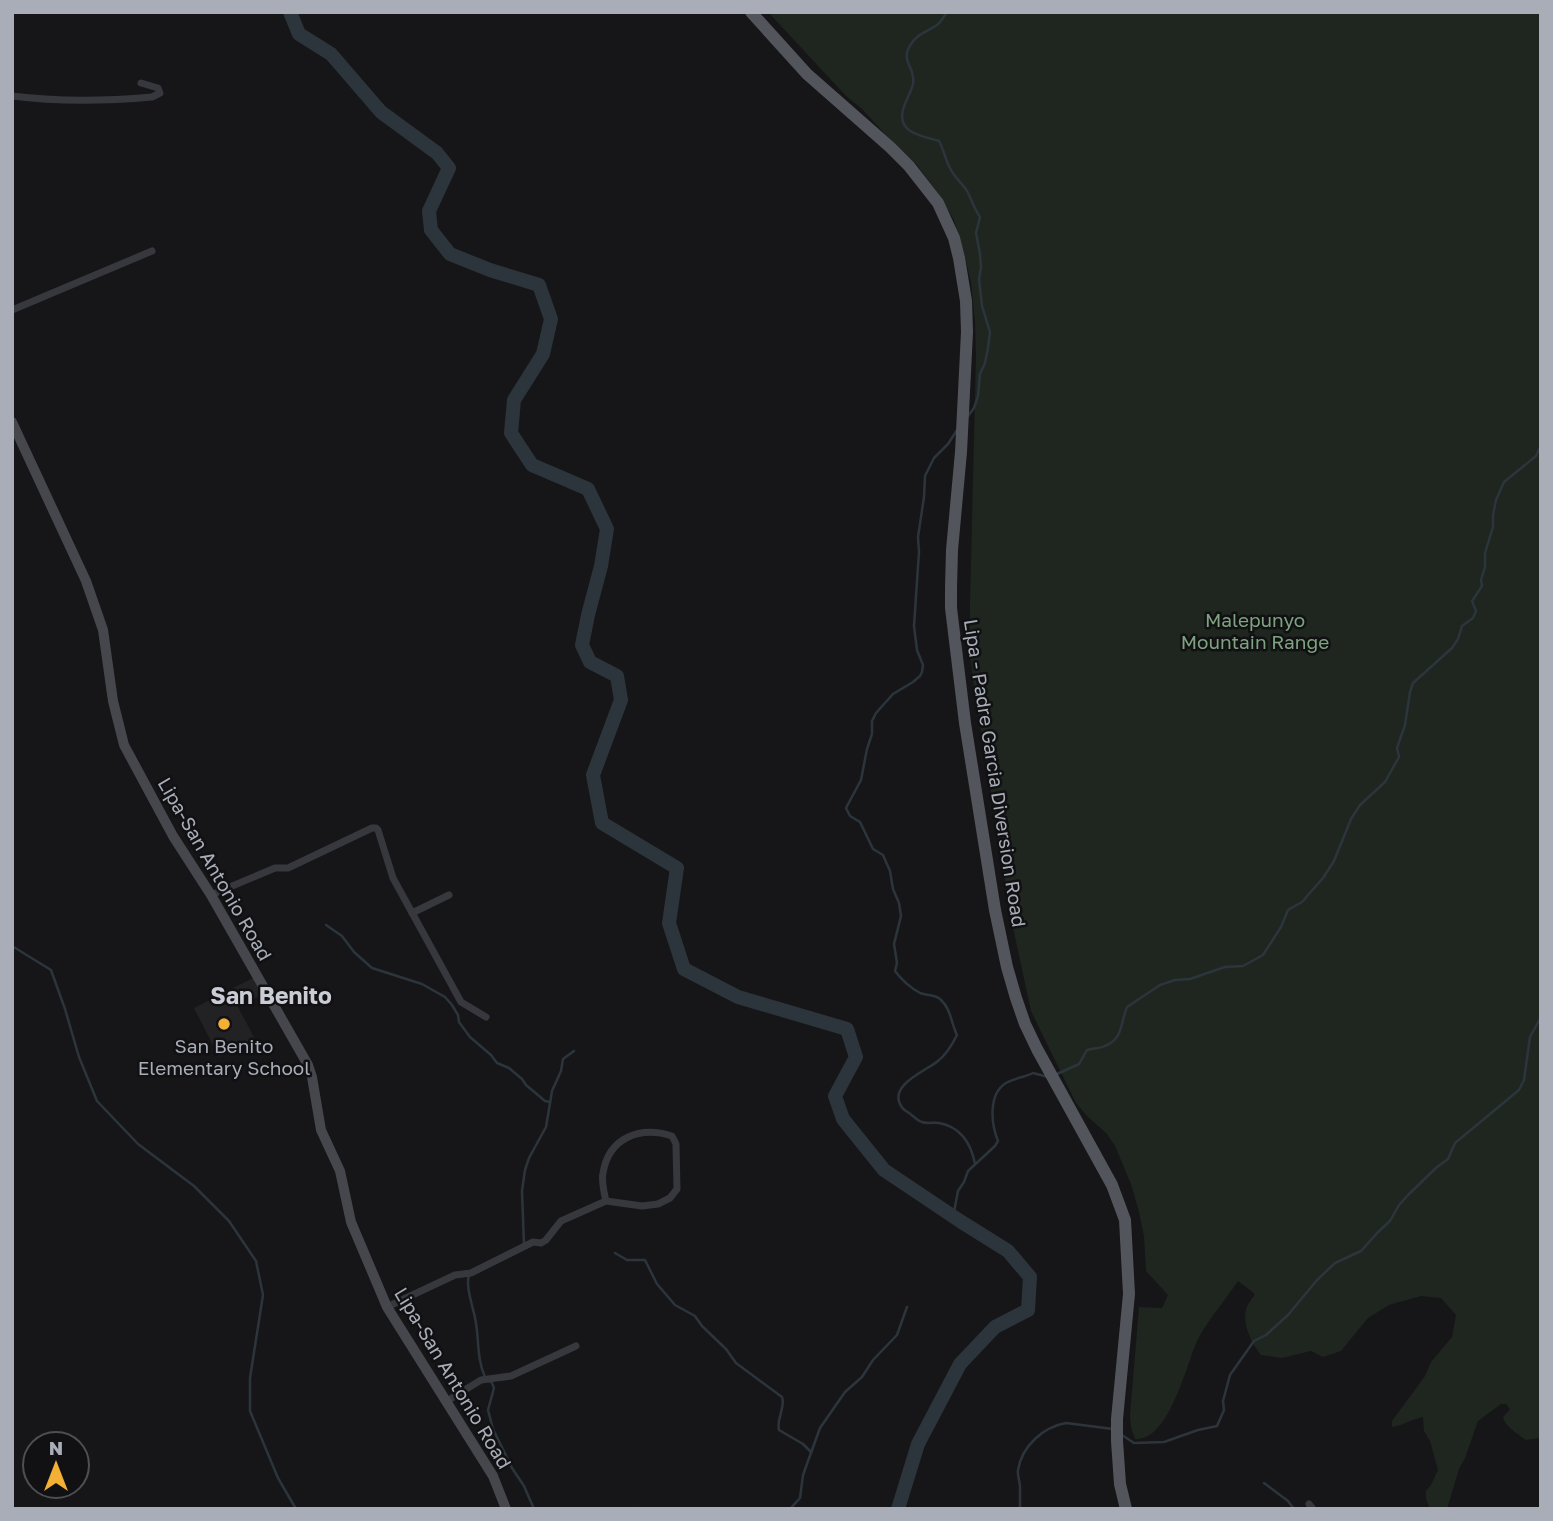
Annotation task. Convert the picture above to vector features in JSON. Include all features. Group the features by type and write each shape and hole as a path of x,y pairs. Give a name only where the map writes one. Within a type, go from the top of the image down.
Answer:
{"main road":[{"name":"Lipa - Padre Garcia Diversion Road","path":"751,12 807,74 909,166 938,203 956,248 962,275 967,332 961,452 952,550 951,608 968,747 995,910 1010,977 1025,1024 1112,1185 1125,1220 1129,1294 1117,1441 1119,1474 1126,1509"},
{"name":"Lipa-San Antonio Road","path":"12,422 95,606 103,630 113,701 124,745 173,836 211,895 307,1065 312,1077 321,1130 340,1171 351,1222 387,1307 493,1476 506,1509"}],"street":[{"path":"12,96 96,100 152,97 160,93 158,88 141,83"},
{"path":"12,310 152,251"},
{"path":"211,895 275,868 288,868 376,828 393,878 461,1002 486,1017"},
{"path":"412,913 449,895"},
{"path":"387,1307 455,1275 471,1273 533,1242 546,1240 561,1221 606,1201 642,1206 658,1204 670,1198 677,1189 676,1144 672,1136 646,1132 624,1137 608,1155 602,1176 606,1201"},
{"path":"447,1401 481,1380 511,1376 576,1346"}],"shaded area":[{"name":"San Benito Elementary School","path":"255,977 263,994 238,1007 255,1039 219,1057 194,1008"}],"green space":[{"name":"Malepunyo Mountain Range","path":"768,12 1541,12 1541,1436 1526,1440 1509,1427 1503,1417 1510,1409 1506,1404 1501,1404 1478,1421 1447,1509 1430,1509 1426,1498 1426,1491 1438,1470 1430,1441 1424,1431 1423,1417 1392,1427 1392,1421 1425,1376 1431,1362 1452,1337 1456,1315 1441,1298 1421,1296 1389,1305 1368,1318 1341,1351 1323,1357 1311,1351 1282,1358 1261,1355 1254,1345 1245,1316 1247,1306 1255,1294 1238,1281 1198,1339 1167,1415 1158,1428 1147,1436 1135,1439 1130,1415 1139,1307 1162,1308 1168,1295 1146,1271 1144,1236 1139,1212 1115,1146 1107,1134 1076,1103 1031,1011 1012,923 969,646 976,355 971,282 964,253 954,220 916,164 846,96"}],"waterway":[{"path":"290,12 299,34 331,54 381,112 437,153 449,168 429,211 431,230 450,254 539,285 551,319 543,354 514,400 511,433 532,465 588,489 607,529 582,645 590,662 617,676 621,700 593,775 602,823 677,868 669,923 684,969 738,997 847,1029 856,1057 835,1096 843,1119 884,1170 1008,1251 1030,1277 1028,1310 995,1327 960,1364 918,1444 898,1509"},
{"path":"947,12 937,25 917,37 908,50 907,60 913,84 902,118 907,129 939,141 952,171 967,191 980,217 976,233 981,268 979,279 982,306 990,332 978,396 968,416"},
{"path":"957,430 934,458 925,476 918,537 914,626 917,650 923,665 922,672 913,682 893,694 876,713 872,721 872,734 861,780 846,808 850,816 860,822 873,849 883,855 890,871 901,916 894,944 897,963 895,971 917,991 941,1000 949,1012 957,1035 941,1058 904,1085 898,1098 904,1110 920,1121 947,1125 959,1132 968,1143 975,1164"},
{"path":"1057,1074 1079,1064 1087,1050 1111,1043 1118,1034 1127,1007 1160,985 1190,979 1225,967 1243,966 1263,955 1281,927 1288,910 1302,902 1323,878 1334,861 1351,819 1360,805 1385,782 1399,757 1397,748 1405,725 1413,683 1452,648 1462,626 1473,618 1476,611 1472,601 1482,586 1485,553 1493,527 1496,500 1504,482 1536,456 1541,445"},
{"path":"326,925 342,936 354,952 372,968 422,984 445,997 470,1037 497,1063 509,1068 545,1101 550,1102"},
{"path":"12,946 51,970 79,1057 97,1101 138,1144 194,1186 229,1221 256,1261 263,1295 250,1378 250,1411 278,1478 296,1509"},
{"path":"1122,1435 1134,1443 1164,1442 1217,1426 1224,1410 1223,1401 1230,1375 1254,1341 1266,1335 1288,1315 1335,1263 1361,1251 1390,1221 1408,1195 1448,1159 1455,1143 1519,1090 1524,1080 1530,1037 1541,1017"},
{"path":"524,1245 522,1191 525,1170 546,1127 552,1091 563,1059 574,1051"},
{"path":"953,1217 958,1191 968,1171 998,1141 993,1110 1000,1088 1009,1081 1033,1073 1048,1077"},
{"path":"615,1253 627,1260 645,1260 657,1284 675,1305 695,1316 736,1363 782,1397 779,1430 811,1452"},
{"path":"469,1275 469,1292 485,1377"},
{"path":"790,1509 800,1498 803,1475 820,1428 845,1392 862,1377 873,1360 897,1335 907,1307"},
{"path":"488,1380 494,1388 488,1410 493,1429 534,1509"},
{"path":"1020,1509 1018,1470 1024,1453 1035,1439 1049,1429 1066,1423 1113,1429"},
{"path":"1264,1483 1288,1501 1294,1509"}],"place":[{"name":"San Benito Elementary School","path":"224,1024"}],"district":[{"name":"San Benito","path":"271,996"}]}
